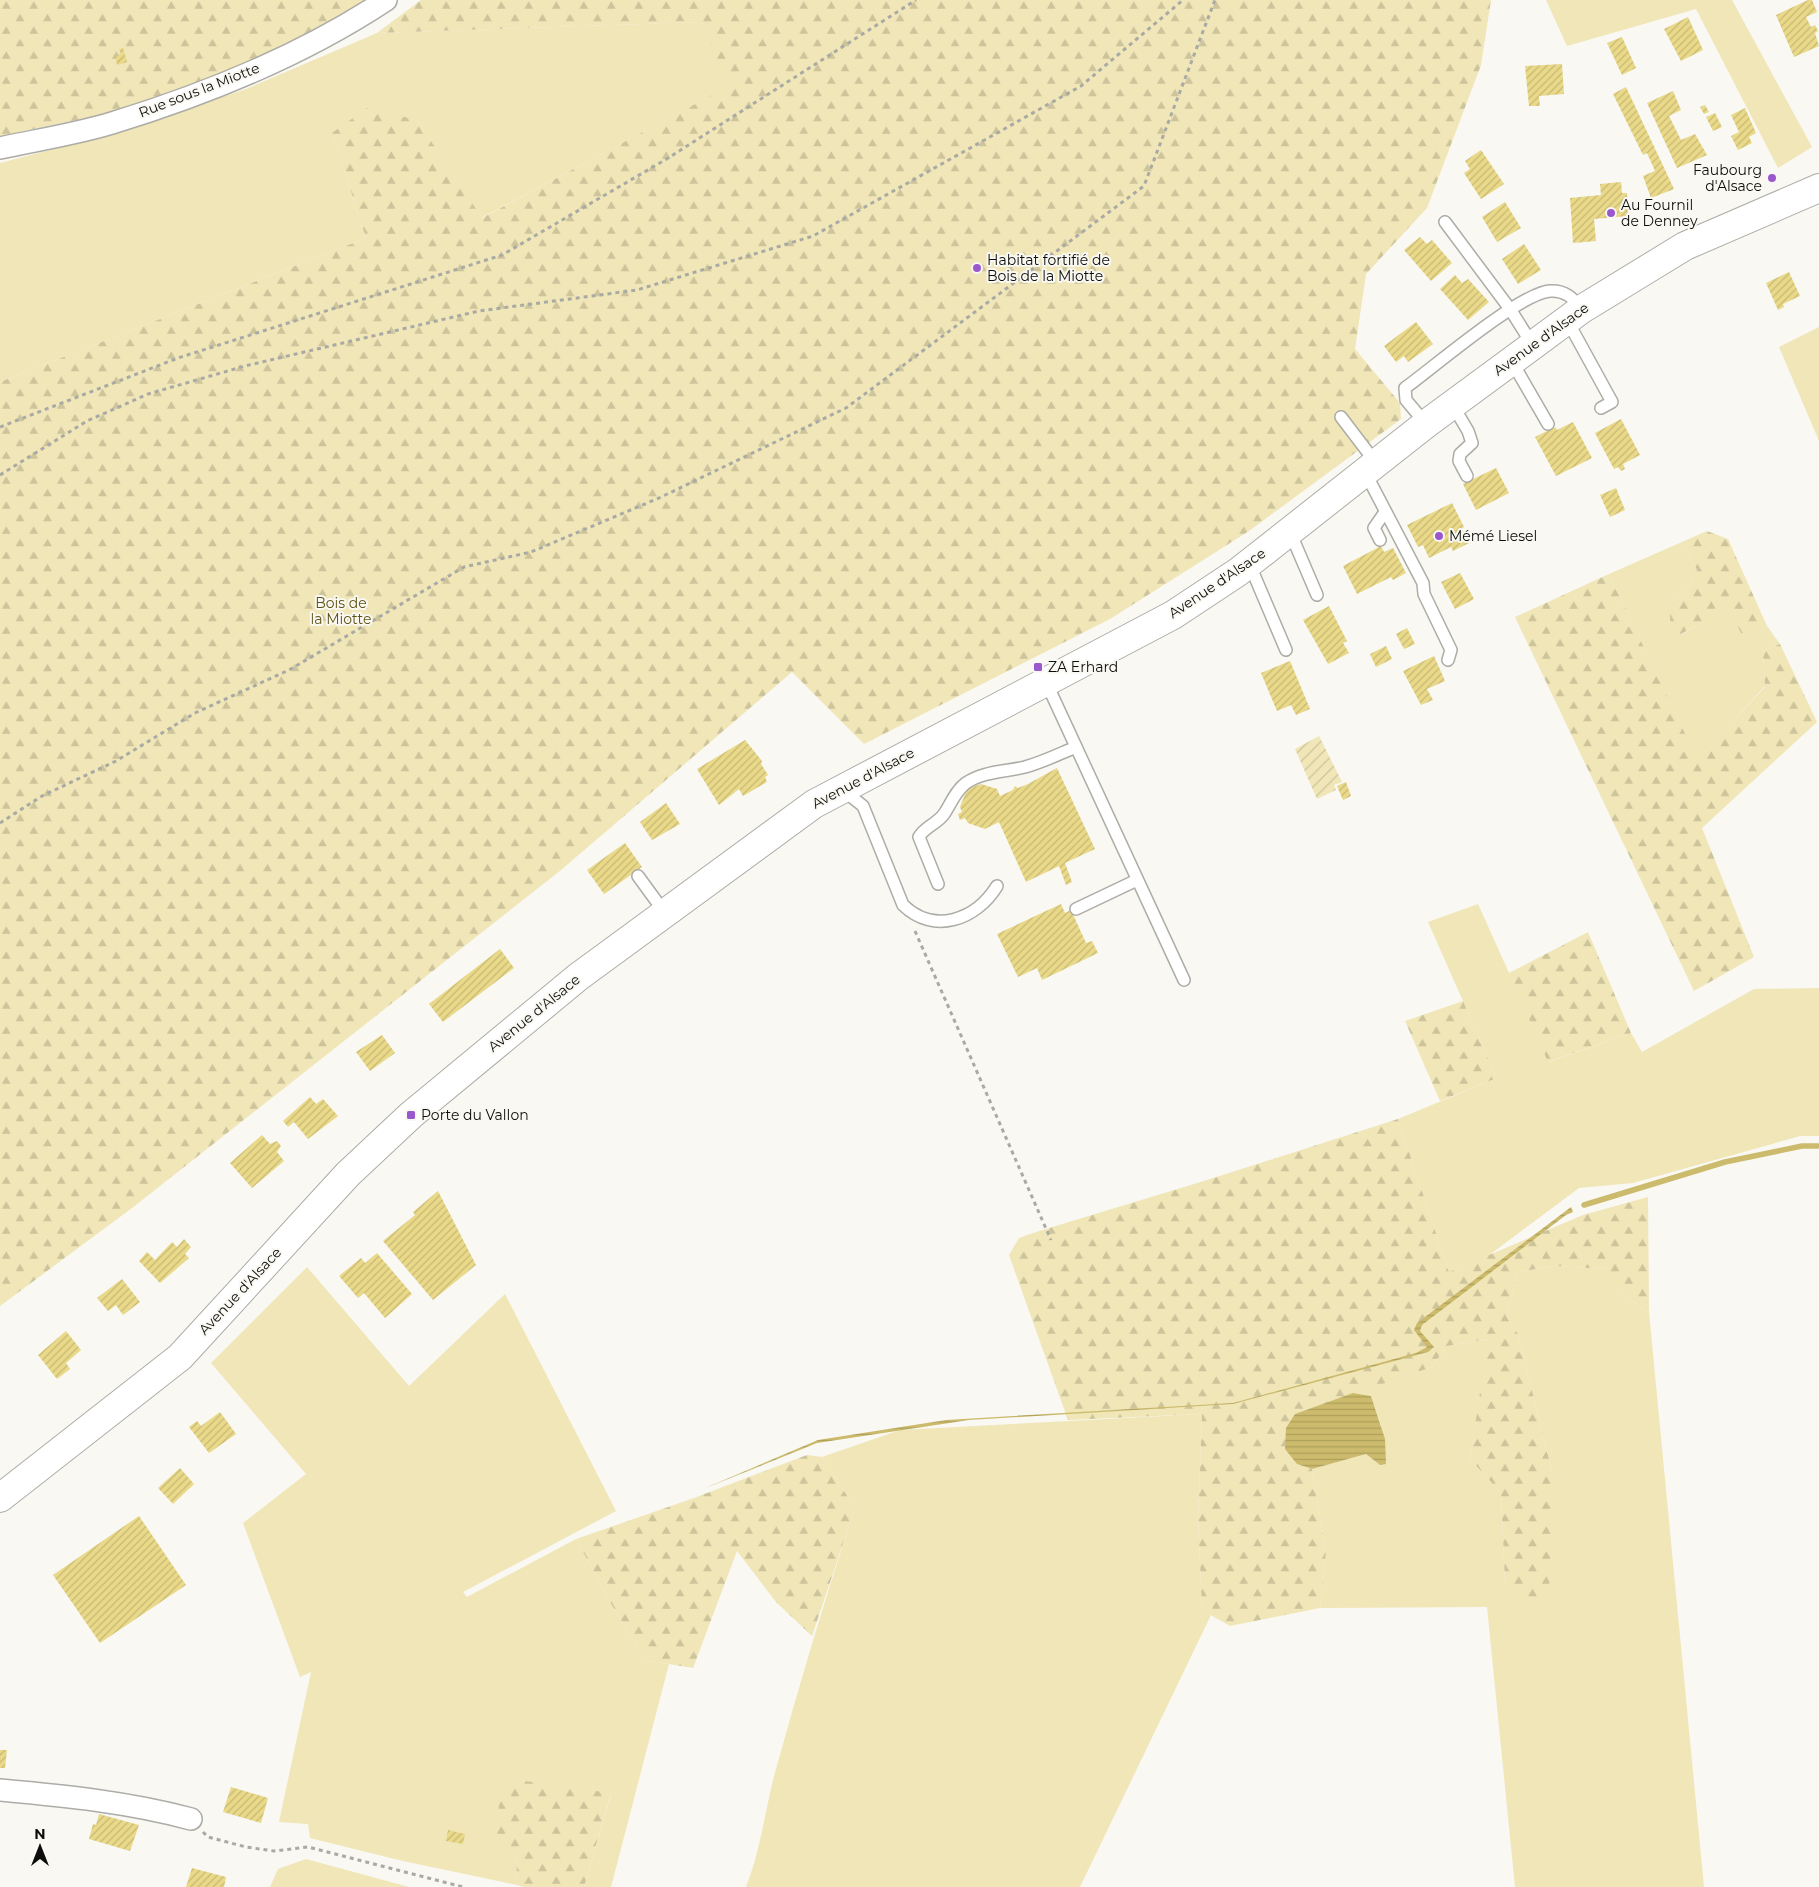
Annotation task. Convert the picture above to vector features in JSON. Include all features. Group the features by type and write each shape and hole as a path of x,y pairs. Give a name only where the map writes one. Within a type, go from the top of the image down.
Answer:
{"main road":[{"name":"Avenue d'Alsace","path":"0,1498 180,1357 348,1174 411,1115 578,977 814,804 1173,614 1249,563 1452,404 1574,314 1685,246 1819,188"}],"street":[{"name":"Rue sous la Miotte","path":"0,148 111,123 241,77 353,22 386,0"},
{"path":"0,1790 95,1798 154,1809 191,1819"}],"lane":[{"path":"1445,222 1510,309 1522,352 1548,424"},
{"path":"1426,424 1406,400 1405,388 1510,309 1537,293 1553,291 1570,295 1574,314 1612,402 1601,408"},
{"path":"1452,404 1472,443 1460,454 1459,461 1466,476"},
{"path":"1341,417 1371,468 1386,512 1423,583 1424,594 1451,650 1448,660"},
{"path":"1380,540 1374,528 1386,512"},
{"path":"1290,532 1317,595"},
{"path":"1249,563 1286,650"},
{"path":"1046,682 1184,980"},
{"path":"938,884 918,837 922,831 944,814 952,798 965,784 1001,770 1025,767 1076,747"},
{"path":"842,789 863,806 903,905 911,913 930,921 950,922 967,915 988,901 997,886"},
{"path":"638,876 665,913"},
{"path":"1076,910 1137,880"}],"path":[{"path":"0,427 178,358 502,255 665,160 916,0"},
{"path":"0,474 88,421 148,394 245,366 479,310 637,290 814,236 1081,86 1183,0"},
{"path":"0,823 42,796 116,761 195,713 289,670 464,566 531,552 659,498 846,408 1144,186 1215,0"},
{"path":"911,913 913,927 1051,1240"},
{"path":"191,1819 208,1837 246,1847 274,1851 308,1847 463,1887"}],"green space":[{"path":"0,0 366,0 341,17 234,70 105,114 0,136"},
{"name":"Bois de la Miotte","path":"421,0 1491,0 1481,65 1427,208 1366,274 1355,349 1400,403 1401,419 1249,531 1110,619 864,744 792,672 561,870 132,1208 0,1306 0,382 366,238 332,133 367,108 417,120 482,218 729,86 701,22 377,33"},
{"path":"1546,0 1732,0 1812,147 1778,168 1696,9 1567,46"},
{"path":"701,22 730,86 481,218 417,120 332,133 366,238 0,382 0,163 112,134 246,89 377,33"},
{"path":"1819,327 1819,441 1779,347"},
{"path":"1707,531 1728,539 1767,626 1756,635 1741,633 1728,608 1681,634 1671,629 1669,603 1689,588 1697,570 1682,542"},
{"path":"1682,542 1697,570 1689,588 1669,603 1682,634 1728,607 1756,635 1767,626 1780,644 1763,651 1765,686 1697,760 1609,574"},
{"path":"1609,574 1697,759 1765,687 1763,651 1780,644 1817,722 1702,828 1754,957 1694,991 1515,617"},
{"path":"1319,736 1342,782 1334,785 1336,790 1317,799 1295,749"},
{"path":"1478,904 1549,1062 1631,1033 1642,1052 1754,989 1819,988 1819,1136 1800,1136 1633,1183 1579,1188 1488,1256 1449,1272 1398,1119 1497,1078 1428,922"},
{"path":"1588,932 1631,1033 1548,1062 1509,973"},
{"path":"1463,1001 1497,1078 1440,1101 1405,1021"},
{"path":"1398,1119 1449,1272 1583,1215 1648,1197 1649,1312 1620,1294 1608,1269 1554,1266 1518,1272 1506,1316 1518,1334 1553,1475 1549,1589 1533,1609 1505,1583 1501,1493 1470,1459 1488,1339 1447,1346 1432,1367 1295,1414 1297,1464 1312,1469 1326,1552 1320,1608 1230,1626 1202,1610 1198,1518 1202,1414 1068,1420 1009,1255 1019,1238 1036,1232"},
{"path":"1554,1266 1609,1269 1620,1294 1649,1312 1704,1887 1515,1887 1487,1607 1320,1608 1326,1552 1312,1469 1366,1454 1380,1465 1382,1455 1382,1430 1371,1396 1353,1393 1432,1367 1447,1346 1489,1339 1470,1459 1501,1493 1505,1583 1553,1475 1518,1334 1506,1316 1518,1272"},
{"path":"307,1267 409,1386 505,1294 616,1511 463,1592 467,1597 576,1539 610,1602 645,1660 669,1664 611,1887 584,1887 611,1794 516,1849 517,1885 403,1861 310,1838 308,1824 279,1822 311,1672 300,1677 243,1523 306,1474 211,1363"},
{"path":"1202,1414 1198,1518 1202,1609 1211,1615 1080,1887 746,1887 759,1844 772,1784 794,1704 855,1508 822,1457 900,1430"},
{"path":"807,1455 822,1457 855,1508 812,1636 776,1602 737,1551 693,1668 645,1660 610,1602 576,1539 694,1498"},
{"path":"525,1781 611,1793 584,1887 524,1887 517,1885 516,1849 493,1840 501,1794"},
{"path":"306,1859 409,1887 270,1887 278,1869"}],"shaded area":[{"path":"1571,1207 1573,1212 1566,1215 1422,1325 1420,1331 1434,1347 1428,1352 1233,1404 969,1420 817,1443 703,1489 818,1440 946,1420 1233,1403 1416,1353 1427,1347 1414,1330 1417,1323"},
{"path":"1353,1393 1371,1396 1385,1439 1386,1464 1380,1465 1366,1454 1312,1469 1297,1464 1285,1449 1286,1428 1295,1414"}],"building":[{"path":"1808,0 1812,0 1817,12 1806,17 1811,27 1815,25 1818,31 1815,33 1819,46 1794,57 1776,15"},
{"path":"1688,17 1703,50 1681,61 1664,29"},
{"path":"1622,37 1636,68 1622,75 1607,43"},
{"path":"123,48 127,62 117,65 115,56 121,54 119,49"},
{"path":"1562,64 1564,94 1539,96 1540,106 1529,106 1525,66"},
{"path":"1626,87 1674,189 1651,198 1643,176 1655,171 1647,153 1643,155 1613,94"},
{"path":"1673,91 1681,110 1669,116 1681,140 1695,134 1707,155 1677,168 1647,103"},
{"path":"1705,105 1709,112 1704,114 1700,107"},
{"path":"1745,108 1756,133 1749,137 1752,143 1738,150 1731,136 1739,132 1731,115"},
{"path":"1715,113 1722,127 1713,131 1706,117"},
{"path":"1481,150 1504,184 1481,199 1464,173 1470,169 1465,161"},
{"path":"1621,182 1622,193 1627,193 1628,216 1594,219 1596,241 1573,243 1570,198 1601,195 1600,184"},
{"path":"1505,202 1521,228 1497,242 1482,217"},
{"path":"1420,237 1427,244 1432,240 1452,263 1431,281 1404,250"},
{"path":"1524,244 1541,270 1518,284 1502,259"},
{"path":"1789,272 1800,296 1783,304 1784,307 1778,310 1766,283"},
{"path":"1455,275 1462,283 1468,279 1489,302 1468,320 1440,289"},
{"path":"1416,322 1433,344 1408,362 1404,356 1396,362 1384,346"},
{"path":"1621,419 1640,455 1623,464 1625,469 1621,471 1618,467 1614,469 1595,433"},
{"path":"1573,422 1592,458 1556,476 1535,437 1555,427 1557,430"},
{"path":"1496,468 1509,493 1476,510 1463,484"},
{"path":"1616,488 1625,510 1610,517 1600,495"},
{"name":"Mémé Liesel","path":"1452,503 1464,527 1462,529 1469,543 1453,551 1451,547 1429,558 1423,545 1418,547 1407,525"},
{"path":"1381,546 1384,552 1393,548 1406,573 1393,580 1391,577 1357,594 1343,566"},
{"path":"1460,573 1474,599 1455,609 1441,582"},
{"path":"1329,606 1347,641 1343,643 1349,653 1328,664 1303,620"},
{"path":"1407,628 1415,644 1404,649 1396,634"},
{"path":"1386,646 1392,659 1376,667 1370,654"},
{"path":"1434,656 1445,681 1427,689 1433,700 1421,705 1403,671"},
{"path":"1290,661 1310,709 1296,715 1291,705 1277,711 1261,673"},
{"path":"745,740 762,761 761,764 768,775 765,777 767,782 743,796 739,789 719,805 697,769"},
{"path":"1057,768 1095,849 1065,863 1072,882 1066,885 1059,866 1026,882 999,822 985,829 968,823 965,818 960,820 958,814 962,812 960,807 967,789 981,784 997,789 1000,796 1013,790 1015,786 1018,788 1028,784"},
{"path":"1346,782 1351,796 1343,800 1337,786"},
{"path":"666,803 680,824 652,840 640,822"},
{"path":"625,843 642,867 604,894 587,870"},
{"path":"1061,904 1065,913 1071,910 1086,943 1092,941 1098,953 1042,980 1037,968 1018,977 997,934"},
{"path":"500,949 514,968 443,1022 429,1004"},
{"path":"382,1035 395,1053 370,1071 356,1052"},
{"path":"310,1097 316,1104 323,1099 338,1116 308,1139 294,1122 288,1127 283,1121"},
{"path":"262,1135 270,1144 277,1141 281,1146 277,1152 284,1161 252,1188 230,1163"},
{"path":"438,1191 476,1265 433,1300 383,1241 415,1215 413,1212"},
{"path":"184,1239 191,1247 185,1254 189,1258 160,1283 139,1261 147,1252 155,1260 172,1242 177,1247"},
{"path":"377,1253 412,1294 385,1318 364,1293 358,1298 339,1276 361,1258 365,1263"},
{"path":"122,1279 140,1302 123,1315 116,1305 108,1311 97,1298"},
{"path":"66,1331 81,1350 66,1363 70,1369 57,1379 38,1355"},
{"path":"220,1412 236,1434 209,1453 189,1427 197,1421 201,1426"},
{"path":"180,1468 194,1484 173,1504 158,1488"},
{"path":"139,1516 186,1585 100,1643 53,1575"},
{"path":"0,1750 7,1750 5,1768 0,1768"},
{"path":"231,1787 268,1798 261,1823 223,1812"},
{"path":"99,1814 139,1825 130,1851 89,1839 93,1824 96,1825"},
{"path":"448,1830 465,1834 463,1844 446,1841"},
{"path":"192,1868 226,1877 224,1887 186,1887"}],"waterway":[{"path":"1584,1205 1725,1162 1802,1146 1819,1146"}],"place":[{"name":"Faubourg d'Alsace","path":"1772,178"},
{"name":"Au Fournil de Denney","path":"1611,213"},
{"name":"Habitat fortifié de Bois de la Miotte","path":"977,268"},
{"name":"Mémé Liesel","path":"1439,536"},
{"name":"ZA Erhard","path":"1038,667"},
{"name":"Porte du Vallon","path":"411,1115"}]}
